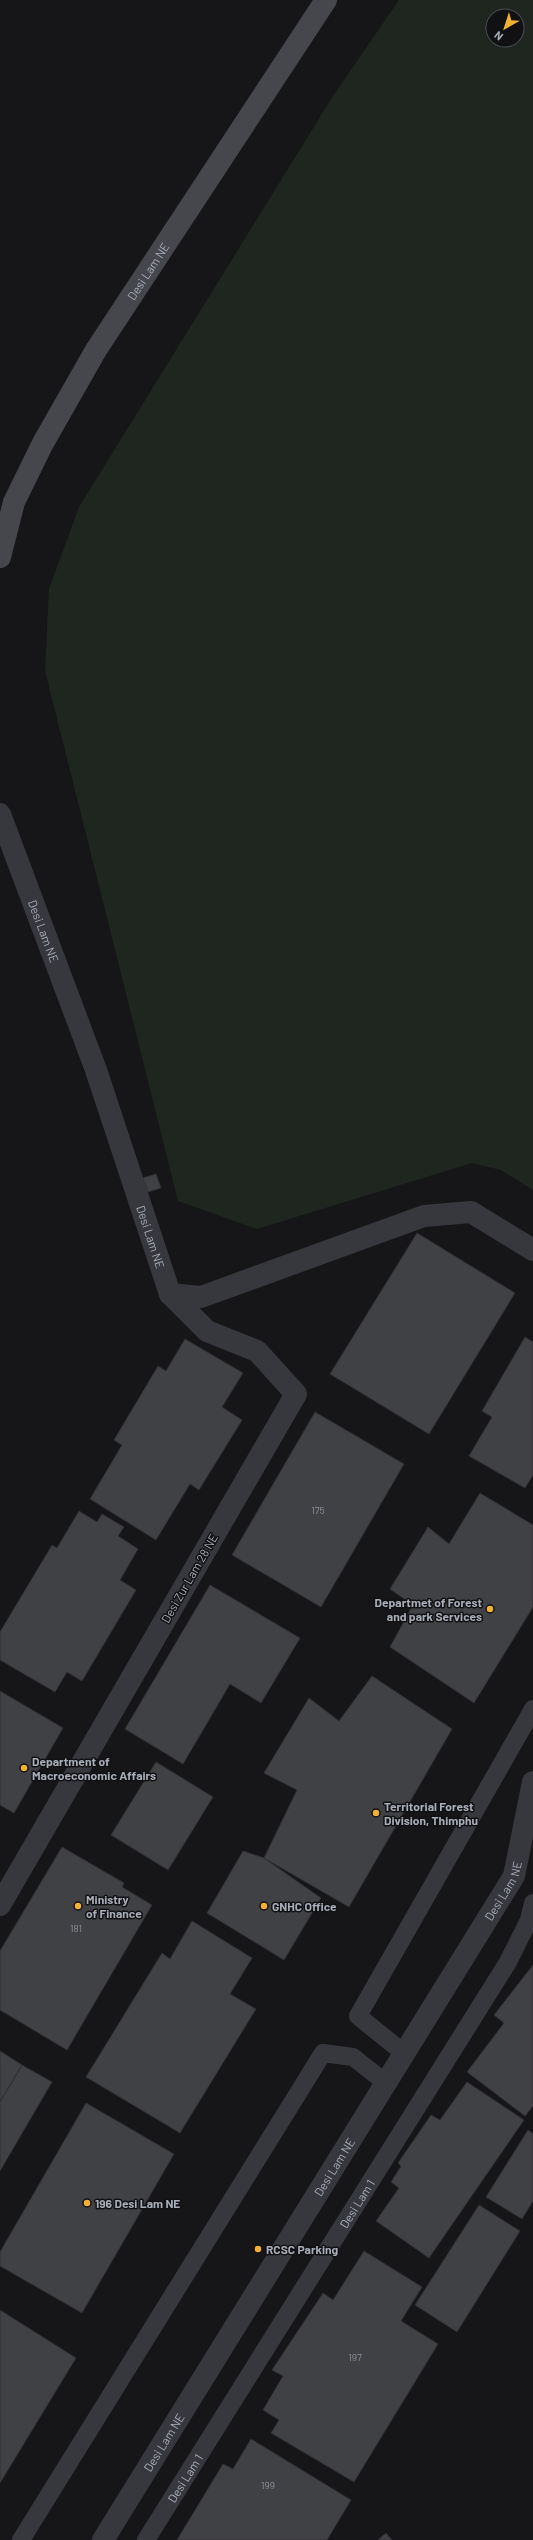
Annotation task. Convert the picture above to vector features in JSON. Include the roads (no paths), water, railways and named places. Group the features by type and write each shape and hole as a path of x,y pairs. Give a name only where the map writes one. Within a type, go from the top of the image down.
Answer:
{"main road":[{"name":"Desi Lam NE","path":"0,557 14,502 43,443 96,350 326,0"}],"street":[{"name":"Desi Lam NE","path":"0,814 96,1070 170,1294"},
{"path":"170,1294 201,1297 424,1216 471,1212 533,1250"},
{"name":"Desi Zur Lam 28 NE","path":"0,1905 296,1394 257,1351 207,1331 170,1294"},
{"name":"Desi Lam NE","path":"103,2540 514,1876 533,1782"}],"lane":[{"path":"405,2054 358,2016 533,1709"},
{"name":"Desi Lam 1","path":"146,2540 508,1962 529,1920 533,1903"},
{"path":"20,2540 323,2053 353,2057 386,2083"}],"place":[{"name":"Departmet of Forest and park Services","path":"490,1609"},
{"name":"Department of Macroeconomic Affairs","path":"24,1768"},
{"name":"Territorial Forest Division, Thimphu","path":"376,1813"},
{"name":"Ministry of Finance","path":"78,1906"},
{"name":"GNHC Office","path":"264,1906"},
{"name":"196 Desi Lam NE","path":"87,2203"},
{"name":"RCSC Parking","path":"258,2249"}]}
